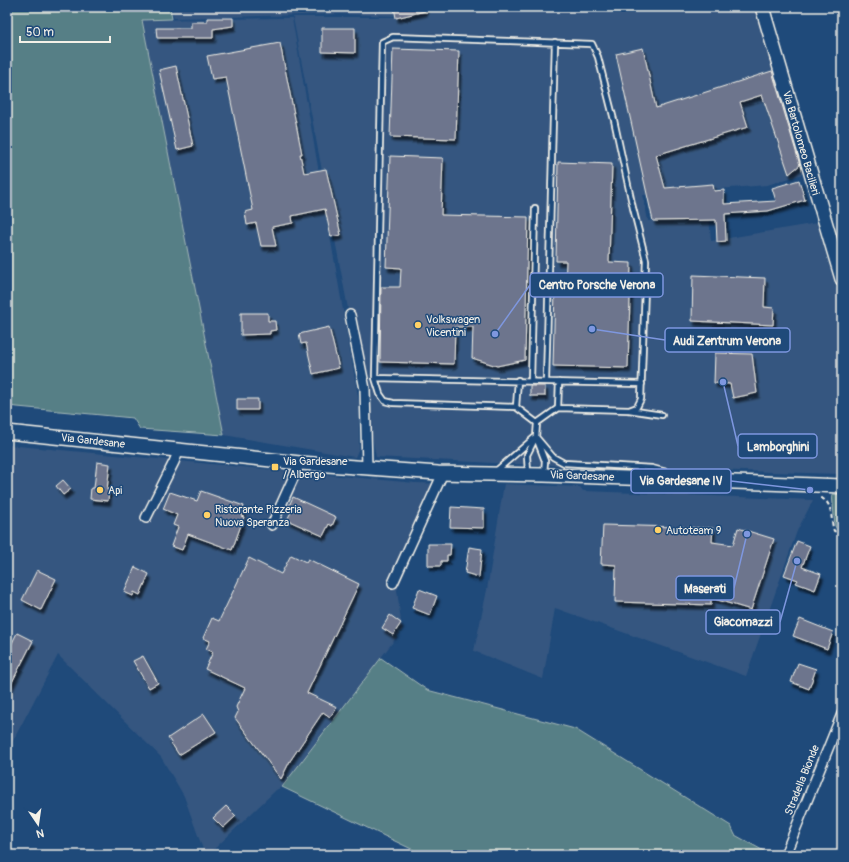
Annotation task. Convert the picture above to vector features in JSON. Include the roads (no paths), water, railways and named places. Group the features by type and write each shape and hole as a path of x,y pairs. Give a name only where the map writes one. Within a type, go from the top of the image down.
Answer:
{"main road":[{"name":"Via Bartolomeo Bacilieri","path":"762,7 842,279"},
{"name":"Via Gardesane","path":"7,432 300,463 443,473 528,474 842,486"}],"street":[{"path":"350,315 365,389 367,467"},
{"path":"146,518 179,450"},
{"path":"272,525 300,463"},
{"path":"393,583 443,473"},
{"name":"Stradella Bionde","path":"785,855 842,714"}],"lane":[{"path":"537,423 516,407 393,403 385,401 380,394 375,378 382,42 393,38 592,44 598,57 611,106 632,208 646,260 641,399 636,407 629,410"},
{"path":"546,381 555,42"},
{"path":"530,381 535,208"},
{"path":"375,378 518,380 642,384"},
{"path":"516,407 518,380"},
{"path":"558,408 559,382"},
{"path":"537,423 558,408 629,410 662,415"},
{"path":"528,474 527,455 536,437 537,423"},
{"path":"493,473 536,437"},
{"path":"536,437 545,461 544,475"},
{"path":"536,437 553,457 564,463 652,468 702,481"}],"place":[{"name":"Volkswagen Vicentini","path":"418,325"},
{"name":"Audi Zentrum Verona","path":"592,329"},
{"name":"Centro Porsche Verona","path":"495,334"},
{"name":"Lamborghini","path":"723,382"},
{"name":"Via Gardesane / Albergo","path":"275,467"},
{"name":"Api","path":"100,490"},
{"name":"Via Gardesane IV","path":"810,490"},
{"name":"Ristorante Pizzeria Nuova Speranza","path":"207,515"},
{"name":"Autoteam 9","path":"658,530"},
{"name":"Maserati","path":"747,534"},
{"name":"Giacomazzi","path":"797,561"}]}
